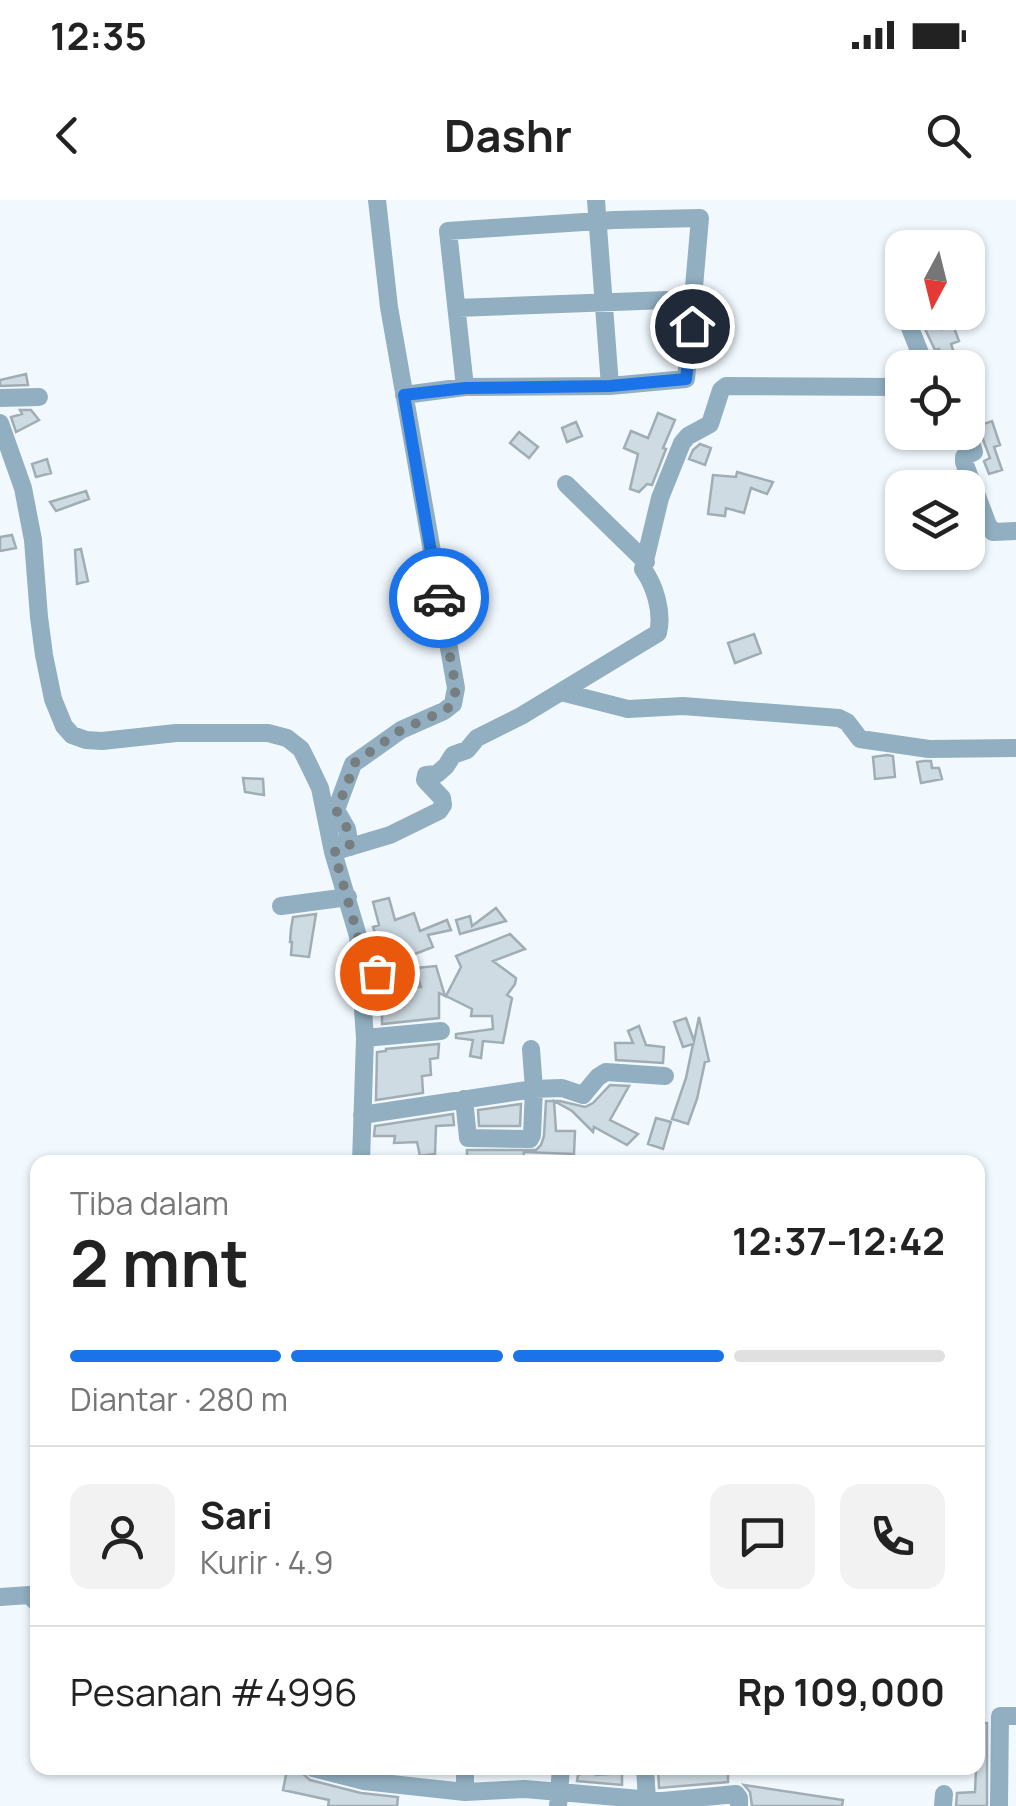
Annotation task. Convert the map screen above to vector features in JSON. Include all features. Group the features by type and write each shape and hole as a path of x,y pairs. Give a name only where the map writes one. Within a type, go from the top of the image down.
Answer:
{"street":[{"path":"342,850 347,828 336,810 353,764 401,730 444,711 455,698 388,307 377,200"},
{"path":"596,200 610,386"},
{"path":"404,395 465,388 610,386 686,379 700,218 448,231 465,388"},
{"path":"456,308 694,299"},
{"path":"342,850 390,834 439,811 442,798 426,782 426,775 437,774 453,755 467,750 477,738 658,632 660,622 652,582 643,569 654,519 682,443 710,424 721,390 726,386 885,387"},
{"path":"0,398 38,398"},
{"path":"0,423 23,488 33,540 44,655 53,699 64,726 86,740 102,741 176,733 268,733 287,738 300,749 320,788 342,850 348,897 369,975 361,1155"},
{"path":"973,450 964,457 964,462 988,526 993,532 1016,532"},
{"path":"566,484 646,562"},
{"path":"561,692 628,710 686,706 842,718 860,739 924,749 1016,748"},
{"path":"280,906 348,897"},
{"path":"365,1038 441,1031"},
{"path":"464,1099 468,1138 528,1140 532,1134 534,1089 531,1049"},
{"path":"362,1115 534,1089 562,1088 583,1095 606,1072 665,1076"},
{"path":"0,1597 30,1595"},
{"path":"1000,1806 1000,1716 1016,1716"},
{"path":"340,1775 465,1792 525,1789 559,1799 663,1801 736,1794 740,1806"},
{"path":"465,1775 465,1792"},
{"path":"645,1775 647,1800"}],"building":[{"path":"926,330 955,330 959,341 951,344 953,350 935,350"},
{"path":"26,374 28,385 0,386 0,380"},
{"path":"20,410 31,410 39,420 16,432 11,417 22,414"},
{"path":"658,413 675,420 652,485 647,484 639,492 630,489 638,454 624,448 631,431 648,438"},
{"path":"992,421 1000,445 994,447 1002,470 989,474 984,461 990,458 985,445 985,424"},
{"path":"576,422 582,436 567,442 562,428"},
{"path":"519,432 538,447 529,458 510,443"},
{"path":"700,444 711,448 705,465 689,459"},
{"path":"47,459 51,473 36,477 32,464"},
{"path":"737,472 773,482 767,494 751,488 744,513 726,508 725,516 708,514 713,475 736,477"},
{"path":"86,491 89,499 56,511 50,502"},
{"path":"12,535 16,548 0,551 0,537"},
{"path":"81,549 88,581 77,584 75,550"},
{"path":"754,634 761,653 735,663 728,643"},
{"path":"893,756 895,777 875,779 873,757"},
{"path":"931,761 932,768 939,768 942,779 921,783 917,762"},
{"path":"243,778 263,779 264,795 245,792"},
{"path":"389,898 395,920 414,913 420,931 447,920 451,930 428,935 433,947 376,969 372,953 381,951 373,927 379,925 373,902"},
{"path":"496,908 506,921 460,934 456,920 470,916 472,926"},
{"path":"316,914 309,957 291,955 293,917"},
{"path":"510,934 525,949 493,961 516,978 507,995 512,998 503,1043 483,1041 481,1058 470,1056 473,1040 456,1038 456,1034 493,1029 492,1016 471,1016 472,1009 446,996 461,967 456,956"},
{"path":"436,966 445,996 439,993 439,1018 382,1024 382,1012 376,1013 373,978 379,977 378,973 394,971 396,987 421,987 415,968"},
{"path":"699,1017 709,1061 705,1062 688,1124 672,1119 693,1044 683,1047 674,1022 686,1018 694,1041"},
{"path":"639,1026 646,1045 664,1047 663,1063 616,1060 615,1043 633,1043 628,1031"},
{"path":"439,1044 438,1058 430,1059 431,1075 422,1076 423,1093 376,1100 377,1052"},
{"path":"610,1085 629,1086 610,1120 638,1134 627,1145 594,1127 593,1132 572,1111 554,1101 585,1107"},
{"path":"546,1101 554,1101 556,1131 575,1131 574,1154 467,1155 467,1150 536,1150 544,1136"},
{"path":"521,1104 520,1126 479,1126 478,1110"},
{"path":"453,1114 454,1125 436,1126 435,1154 428,1155 420,1155 417,1142 394,1143 395,1136 374,1136 375,1126"},
{"path":"656,1118 671,1122 663,1149 648,1144"},
{"path":"987,1723 987,1806 956,1806 957,1793 975,1792 976,1775 985,1775"},
{"path":"286,1775 304,1775 310,1780 361,1793 398,1797 397,1806 328,1806 329,1800 283,1790"},
{"path":"578,1775 622,1775 622,1785 577,1781"},
{"path":"658,1775 728,1775 728,1782 659,1788"},
{"path":"744,1785 843,1800 842,1806 752,1806 750,1792"}],"way so far":[{"path":"377,973 362,976 358,936 334,852 350,847 347,828 336,810 353,764 401,730 453,704 456,688 439,598"}],"route":[{"path":"439,598 404,395 465,388 610,386 686,379 692,326"}]}
